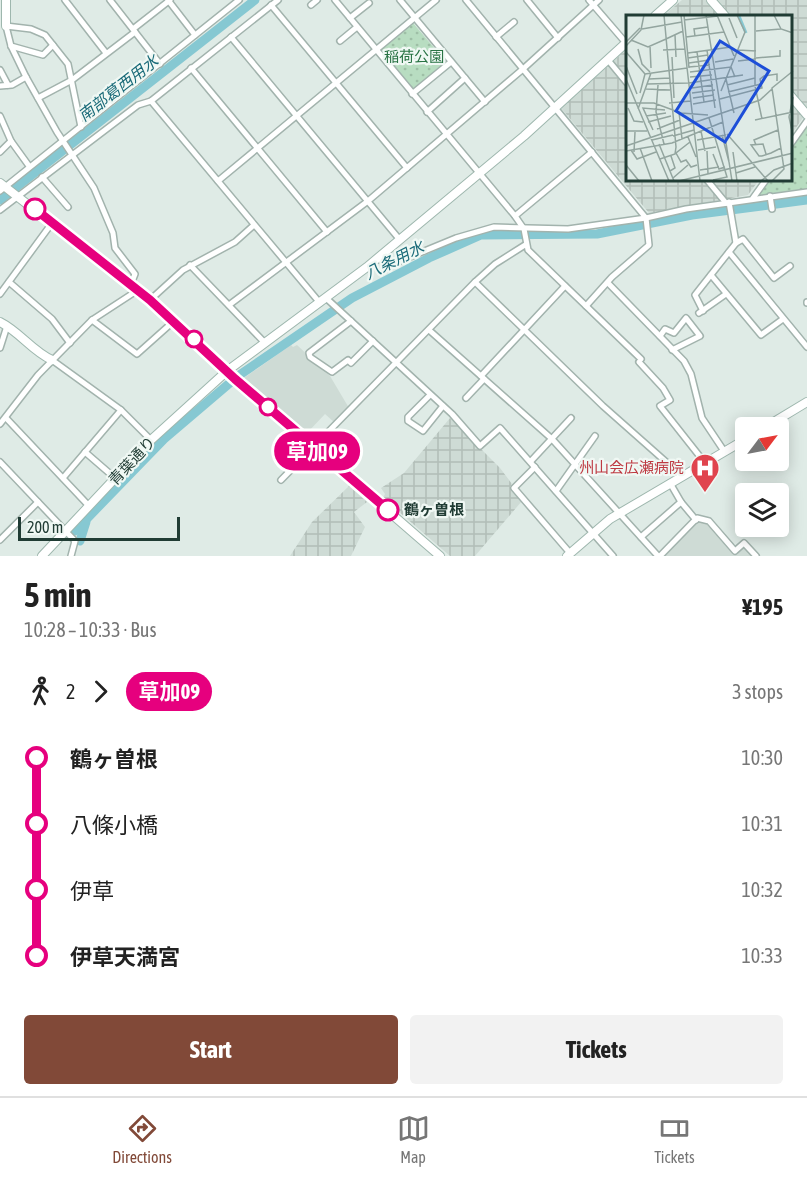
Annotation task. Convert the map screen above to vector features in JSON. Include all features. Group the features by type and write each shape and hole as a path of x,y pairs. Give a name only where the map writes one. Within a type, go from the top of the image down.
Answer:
{"street":[{"path":"6,0 6,29 10,46 64,142 94,188 113,233 115,248 135,274 131,284"},
{"path":"65,0 106,53"},
{"path":"110,0 160,64"},
{"path":"38,98 72,80 169,0 195,35"},
{"path":"239,0 64,142 3,187 17,195 150,300 314,448 440,556"},
{"path":"0,210 71,153 138,105 151,101 278,0"},
{"path":"311,5 317,0"},
{"path":"335,0 515,216 524,229 525,245 640,361 663,388 670,400 660,406 705,463"},
{"path":"400,0 485,102"},
{"path":"218,181 436,0"},
{"path":"466,0 646,218 649,245 586,306"},
{"path":"527,0 558,38"},
{"path":"229,305 368,201 558,38 591,3 599,0"},
{"path":"656,15 674,0"},
{"path":"711,0 724,15"},
{"path":"350,18 369,3"},
{"path":"591,3 626,43"},
{"path":"271,5 407,168"},
{"path":"496,37 514,22"},
{"path":"340,41 357,27"},
{"path":"0,35 6,29 31,29 45,35 68,64 81,127"},
{"path":"231,37 400,240"},
{"name":"青葉通り","path":"42,556 151,440 227,371 379,258 626,43"},
{"path":"10,46 43,55 53,45"},
{"path":"608,60 626,83"},
{"path":"412,94 451,62"},
{"path":"191,68 327,232"},
{"path":"0,70 8,85"},
{"path":"0,86 27,77"},
{"path":"427,111 465,78"},
{"path":"792,97 807,115"},
{"path":"151,101 285,262 323,300 351,321 443,406 480,446 500,428 613,556"},
{"path":"0,116 11,141 29,166"},
{"path":"792,142 807,121"},
{"path":"0,152 11,141"},
{"path":"515,216 592,152"},
{"path":"42,177 68,207"},
{"path":"709,182 728,203 736,243"},
{"path":"753,198 765,182"},
{"path":"379,258 388,266 494,227 559,230 646,218 753,198 770,199 807,192"},
{"path":"770,199 772,208"},
{"path":"0,294 52,223"},
{"path":"150,300 190,265 234,243 254,225"},
{"path":"726,294 701,312 695,295 736,243 743,239 774,278 790,266"},
{"path":"281,480 475,282 495,264 525,245"},
{"path":"729,252 807,347"},
{"path":"190,265 265,343"},
{"path":"711,275 761,335 783,319"},
{"path":"9,282 52,319 70,343"},
{"path":"475,282 603,406 682,476"},
{"path":"608,283 684,362 691,374 702,418 724,452"},
{"path":"466,398 524,329 565,286"},
{"path":"0,424 52,360 92,320 138,290"},
{"path":"660,336 665,329 674,333 686,318 700,336 672,350"},
{"path":"92,320 138,354 174,321"},
{"path":"351,321 309,353 310,357 332,372 348,360 351,363 373,341"},
{"path":"0,348 4,324"},
{"path":"4,324 36,351 121,410 151,440"},
{"path":"429,330 552,439 659,556 696,520"},
{"path":"430,394 408,417 408,421 423,431 443,406"},
{"path":"782,417 807,402"},
{"path":"63,478 121,410"},
{"path":"6,418 89,506"},
{"path":"571,418 514,488 569,555 619,513 735,446"},
{"path":"556,491 595,436"},
{"path":"85,452 115,478"},
{"path":"0,462 75,541 71,556"},
{"path":"670,483 681,502 696,520 709,521 735,551 744,543 756,556"},
{"path":"0,540 38,502"},
{"path":"641,537 681,502"}],"shaded area":[{"path":"682,0 807,0 807,112 792,134 792,15 664,15"},
{"path":"626,50 626,182 758,182 748,195 649,213 561,108"},
{"path":"291,345 293,347 297,345 330,376 349,408 335,423 325,414 307,433 244,378"},
{"path":"450,418 500,468 512,484 510,487 522,501 475,556 450,556 383,498 385,494 381,488 404,473"},
{"path":"349,486 367,502 354,512 365,527 351,556 290,556 312,522"},
{"path":"698,522 708,523 735,553 744,547 751,556 665,556"}],"green space":[{"name":"稲荷公園","path":"413,23 447,63 414,89 381,53 382,49"},
{"path":"807,124 807,193 757,197 767,182 792,182 792,146"}],"waterway":[{"name":"南部葛西用水","path":"0,200 255,0"},
{"name":"八条用水","path":"75,531 164,439 238,376 352,298 429,258 481,235 597,234 692,215 807,200"},
{"path":"80,541 86,522"}],"bus line":[{"name":"草加09","path":"35,209 150,300 235,379 388,510"}],"place":[{"name":"州山会広瀬病院","path":"705,494"},
{"name":"鶴ヶ曽根","path":"388,510"}]}
